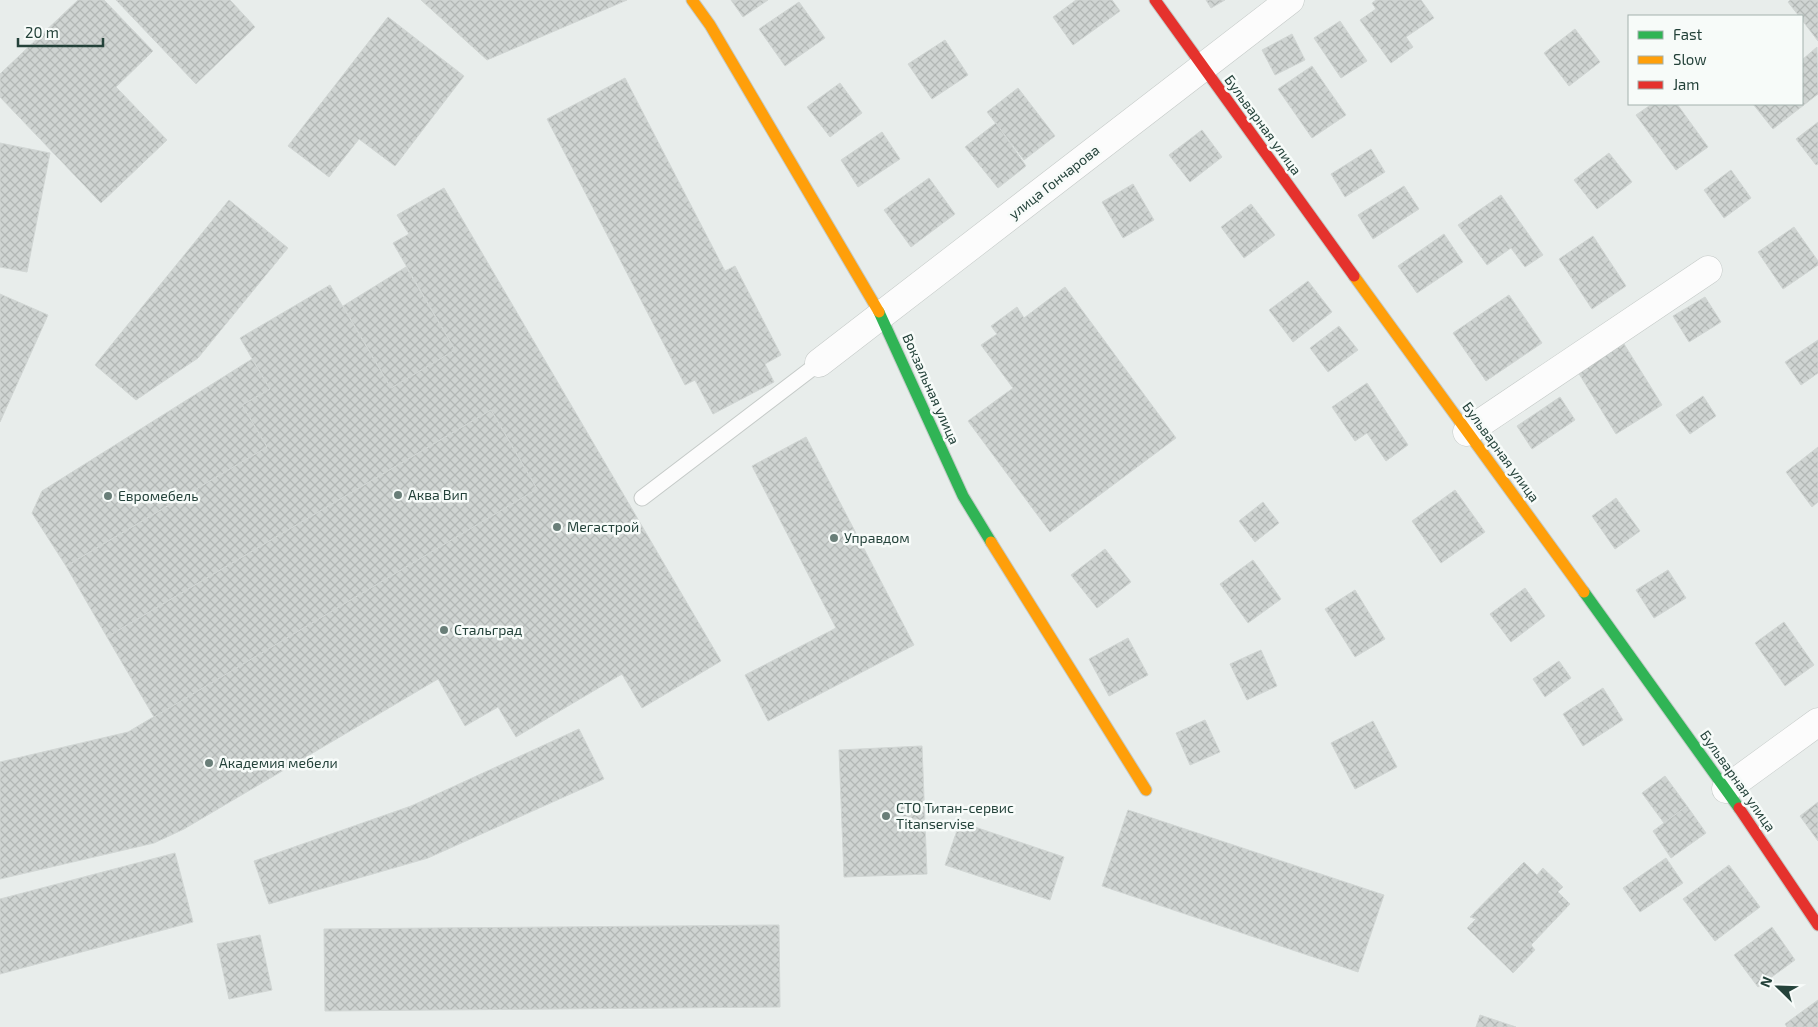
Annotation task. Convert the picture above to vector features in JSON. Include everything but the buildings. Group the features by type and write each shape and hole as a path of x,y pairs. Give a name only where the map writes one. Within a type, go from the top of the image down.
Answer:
{"street":[{"name":"Вокзальная улица","path":"692,0 710,26 881,315 963,496 1146,790"},
{"name":"Бульварная улица","path":"1155,0 1726,789 1818,925"},
{"name":"улица Гончарова","path":"819,363 1290,0"},
{"path":"1467,432 1708,270"},
{"path":"1726,789 1818,722"}],"lane":[{"path":"642,498 819,363"}],"traffic: fast":[{"path":"879,312 963,496 991,542"},
{"path":"1584,592 1739,808"}],"traffic: slow":[{"path":"692,0 710,25 879,312"},
{"path":"1354,276 1584,592"},
{"path":"991,542 1146,790"}],"traffic: jam":[{"path":"1155,0 1354,276"},
{"path":"1739,808 1818,925"}],"place":[{"name":"Аква Вип","path":"398,495"},
{"name":"Евромебель","path":"108,496"},
{"name":"Мегастрой","path":"557,527"},
{"name":"Управдом","path":"834,538"},
{"name":"Стальград","path":"444,630"},
{"name":"Академия мебели","path":"209,763"},
{"name":"СТО Титан-сервис Titanservise","path":"886,816"}]}
